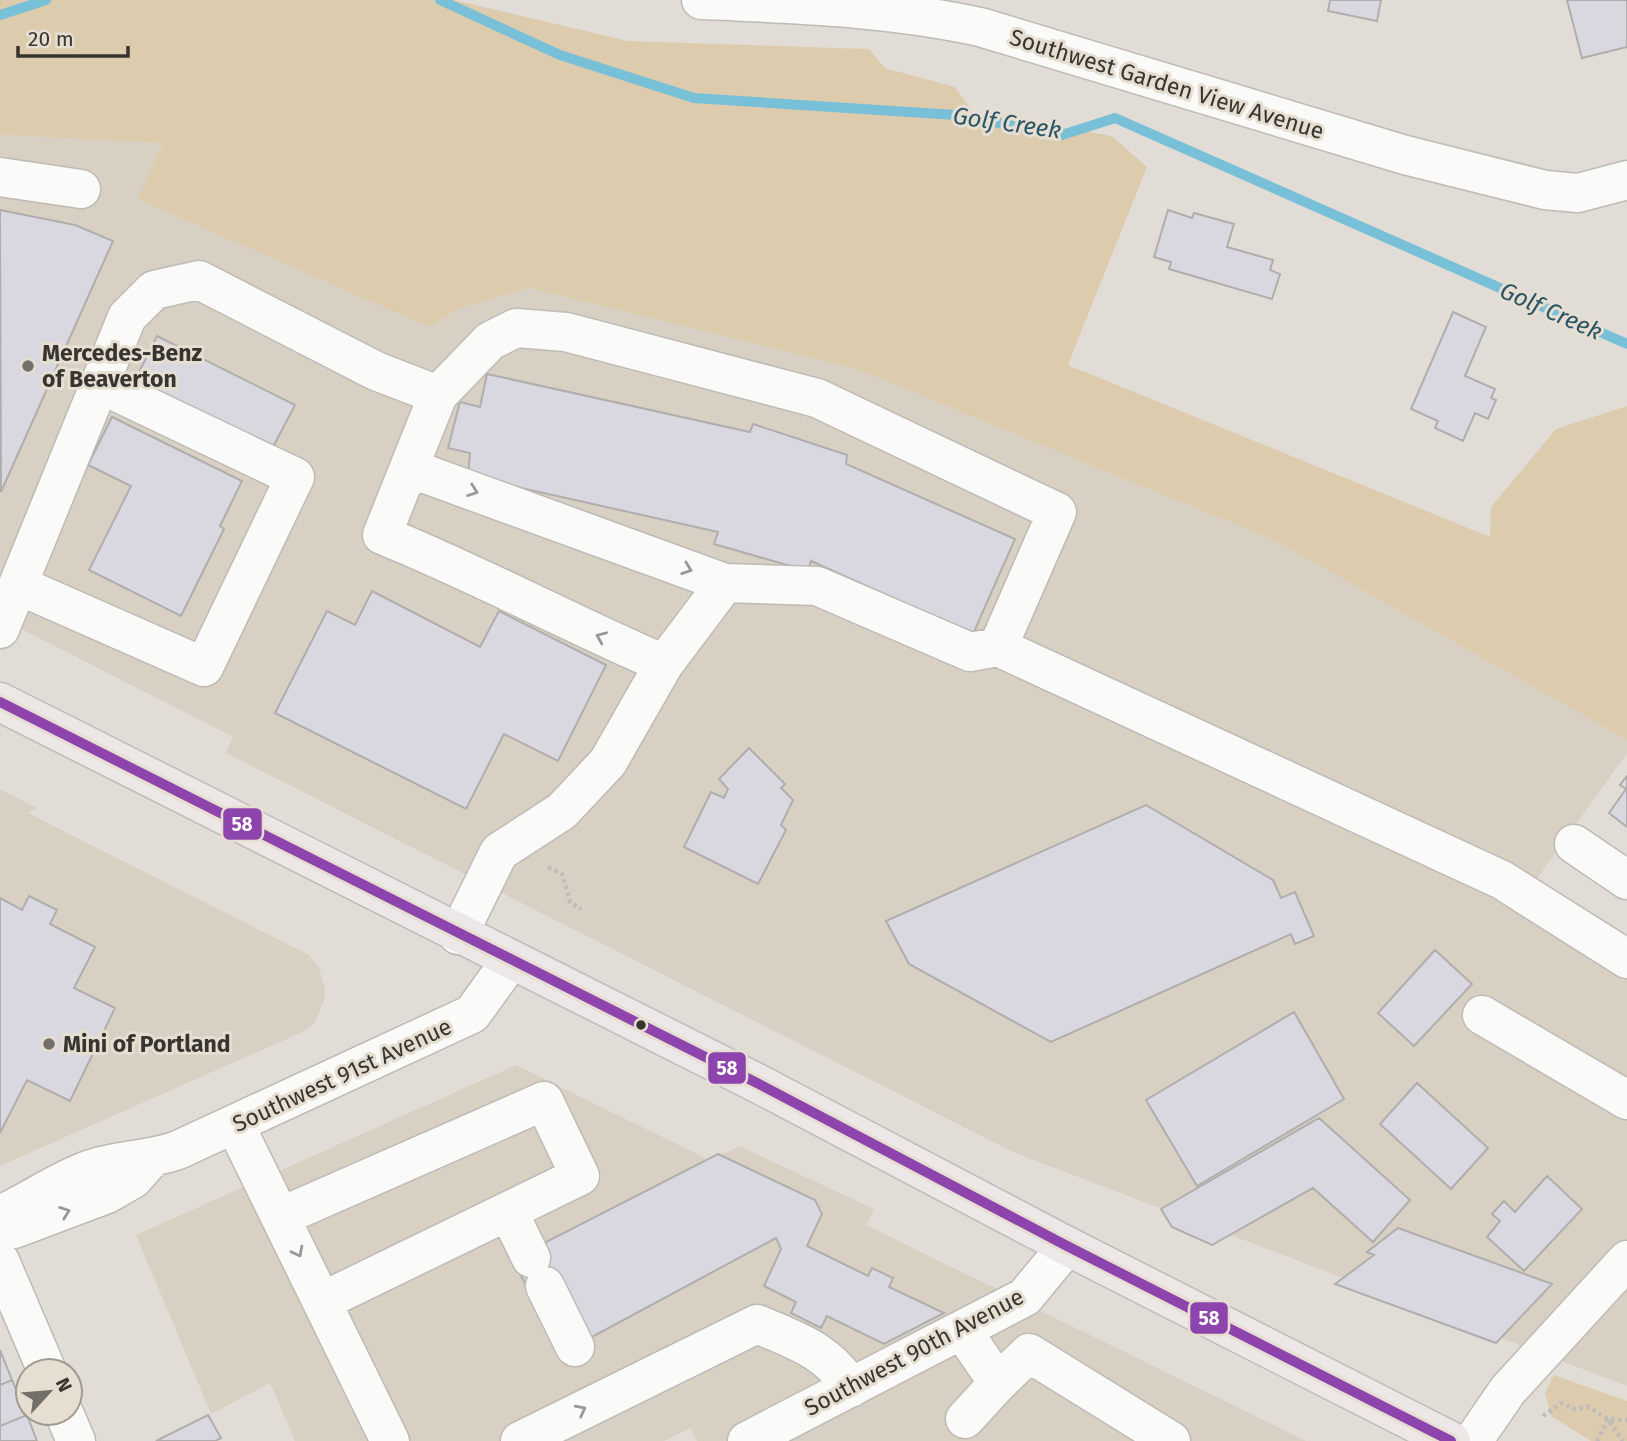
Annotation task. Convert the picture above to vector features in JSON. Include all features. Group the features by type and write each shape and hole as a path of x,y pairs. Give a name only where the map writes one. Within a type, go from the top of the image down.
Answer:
{"main road":[{"path":"0,702 458,935 757,1083 1068,1246 1451,1441"}],"street":[{"name":"Southwest Garden View Avenue","path":"701,0 865,8 919,14 980,27 1405,155 1545,190 1578,193 1627,180"},
{"path":"0,177 81,189"},
{"path":"0,629 127,317 154,290 200,280 376,371 438,395"},
{"path":"664,664 578,627 453,564 382,535 438,395 490,341 516,328 566,332 817,398 1057,512 998,647"},
{"path":"18,585 204,667 295,477 100,384"},
{"path":"409,468 725,583 817,586 971,652 998,647 1503,880 1627,959"},
{"path":"458,935 499,852 562,811 608,762 664,664 725,583"},
{"path":"1574,844 1627,880"},
{"name":"Southwest 91st Avenue","path":"0,1219 10,1210 87,1170 124,1160 150,1160 235,1125 472,1014 511,960"},
{"path":"1482,1016 1627,1100"},
{"path":"281,1217 544,1101 580,1176 323,1301"},
{"path":"235,1125 390,1441"},
{"name":"Southwest 91st Avenue","path":"0,1230 19,1229 79,1207 133,1179 150,1160"},
{"path":"508,1211 575,1347"},
{"name":"Southwest 90th Avenue","path":"747,1441 1024,1297 1068,1246"},
{"path":"1473,1441 1508,1390 1627,1260"},
{"path":"0,1261 41,1357"},
{"path":"520,1441 757,1324 814,1348 840,1370 850,1388"},
{"path":"962,1330 998,1384"},
{"path":"965,1419 1029,1353 1171,1441"}],"path":[{"path":"541,866 562,874 570,902 581,909"},
{"path":"1543,1416 1561,1402 1574,1409 1589,1407 1608,1419 1623,1441"},
{"path":"1608,1419 1627,1420"},
{"path":"1597,1441 1608,1419"}],"shaded area":[{"path":"0,0 454,0 628,41 869,49 885,68 955,87 973,112 1112,136 1147,167 1068,365 1490,537 1491,507 1556,429 1627,406 1627,740 1276,541 859,370 530,288 460,308 429,327 138,199 163,143 0,135"},
{"path":"0,135 163,143 139,199 429,327 460,308 530,288 859,370 1276,541 1627,740 1627,753 1531,887 1627,943 1627,1386 1013,1152 226,753 233,737 0,618"},
{"path":"0,789 37,808 28,813 309,955 319,968 325,989 324,1001 315,1022 307,1030 0,1166"},
{"path":"516,1065 711,1161 739,1146 874,1209 866,1225 1306,1441 697,1441 690,1428 664,1441 295,1441 270,1383 211,1414 136,1235"},
{"path":"1554,1375 1627,1401 1627,1441 1591,1441 1551,1416 1545,1393"}],"building":[{"path":"1330,0 1381,0 1377,21 1328,11"},
{"path":"1567,0 1627,0 1627,47 1582,58"},
{"name":"Mercedes-Benz of Beaverton","path":"0,210 75,225 113,241 1,492"},
{"path":"1168,210 1192,218 1194,213 1234,224 1227,247 1273,260 1270,270 1280,274 1272,299 1169,269 1171,262 1154,257"},
{"path":"1453,312 1486,327 1465,376 1495,389 1491,398 1496,400 1488,419 1475,413 1463,441 1435,428 1438,421 1411,409"},
{"path":"157,336 295,405 272,449 135,380"},
{"path":"487,374 750,432 753,424 847,455 846,464 1015,539 973,634 811,561 808,571 714,544 718,532 468,476 470,453 448,448 460,402 480,407"},
{"path":"112,417 242,481 220,526 224,529 181,616 89,570 131,486 88,465"},
{"path":"372,591 480,647 499,611 606,665 558,761 504,734 466,809 275,713 327,611 355,625"},
{"path":"749,748 785,784 781,788 793,800 781,825 786,830 758,884 684,847 711,792 724,798 728,789 719,779"},
{"path":"1627,776 1627,827 1609,813 1626,789 1620,785"},
{"path":"1146,805 1273,880 1281,898 1295,892 1314,936 1295,944 1291,934 1051,1042 909,964 886,921"},
{"name":"Mini of Portland","path":"29,896 57,910 50,924 95,947 74,988 115,1008 70,1101 27,1080 0,1133 0,898 22,910"},
{"path":"1435,950 1472,984 1414,1046 1378,1013"},
{"path":"1294,1012 1344,1099 1197,1186 1146,1100"},
{"path":"1417,1083 1488,1148 1451,1189 1380,1124"},
{"path":"1319,1118 1410,1200 1373,1242 1313,1188 1212,1245 1172,1227 1161,1209"},
{"path":"718,1154 815,1200 822,1214 807,1246 868,1276 872,1268 893,1278 889,1287 944,1313 884,1344 827,1316 821,1328 791,1313 796,1302 764,1286 781,1249 776,1238 590,1338 530,1293 516,1266 542,1244"},
{"path":"1547,1176 1582,1209 1524,1271 1487,1237 1500,1221 1492,1214 1504,1201 1515,1212"},
{"path":"1398,1228 1552,1284 1496,1343 1335,1284 1374,1255 1367,1252"},
{"path":"0,1350 12,1380 0,1385"},
{"path":"12,1380 14,1385 14,1420 0,1426 0,1385"},
{"path":"208,1415 221,1438 215,1441 156,1441"},
{"path":"14,1420 14,1427 32,1427 37,1441 0,1441 0,1426"}],"waterway":[{"name":"Golf Creek","path":"0,15 46,0"},
{"name":"Golf Creek","path":"440,0 560,55 694,98 956,115 1062,135 1115,118 1627,344"}],"transit line":[{"name":"58","path":"0,702 757,1083 1067,1246 1451,1441"}],"place":[{"name":"Mercedes-Benz of Beaverton","path":"28,366"},
{"name":"Mini of Portland","path":"49,1044"}]}
